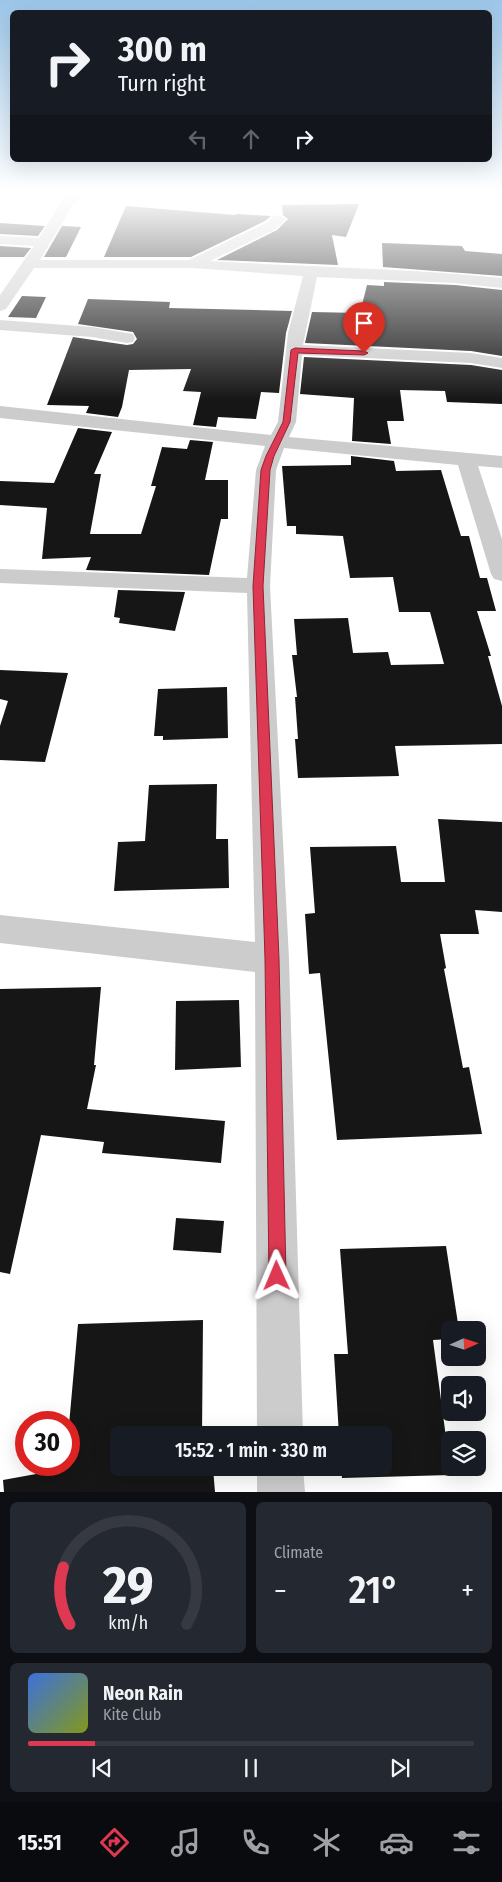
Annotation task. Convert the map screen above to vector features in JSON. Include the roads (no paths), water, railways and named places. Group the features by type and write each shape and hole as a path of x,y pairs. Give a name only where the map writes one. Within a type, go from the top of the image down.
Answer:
{"street":[{"path":"0,306 32,261"},
{"path":"193,264 200,261"},
{"path":"30,264 193,264 502,283"},
{"path":"280,1426 272,959 258,586 266,470 286,422 296,333 311,272"},
{"path":"0,325 92,332 127,338"},
{"path":"295,350 471,358 502,363"},
{"path":"0,412 101,421 276,443 502,462"},
{"path":"466,460 502,574"},
{"path":"0,576 258,586"},
{"path":"0,929 272,959"},
{"path":"280,1476 281,1492"}]}
